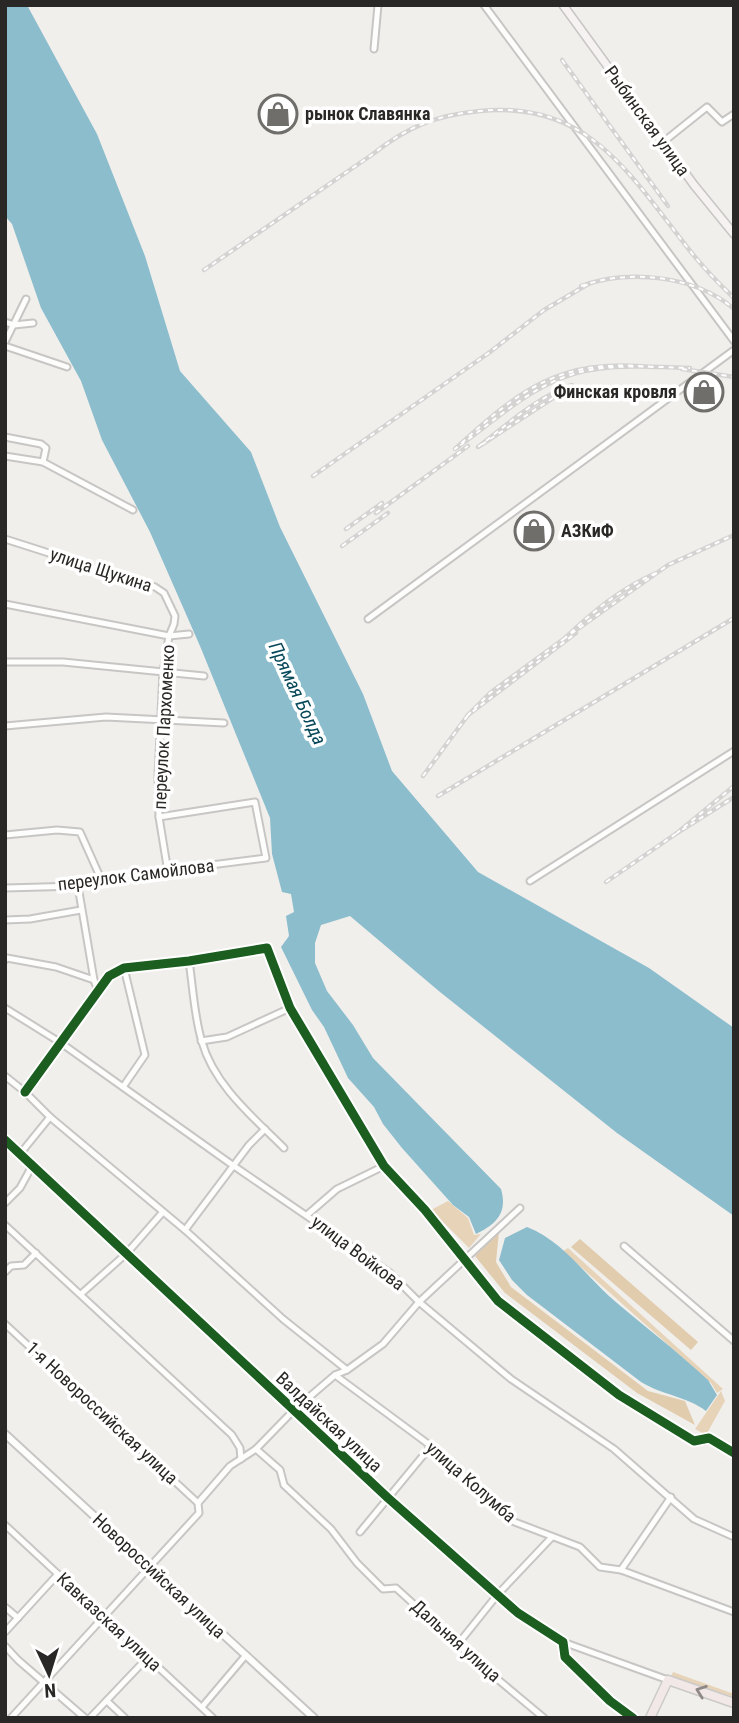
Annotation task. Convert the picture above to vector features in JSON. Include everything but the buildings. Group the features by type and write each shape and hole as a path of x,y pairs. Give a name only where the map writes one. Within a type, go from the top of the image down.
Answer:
{"main road":[{"name":"Рыбинская улица","path":"563,5 662,143 734,234"},
{"path":"650,1718 668,1680 734,1703"}],"street":[{"path":"374,49 378,5"},
{"path":"484,5 734,341"},
{"path":"662,143 707,107 722,122 734,114"},
{"path":"26,299 5,344 67,367"},
{"path":"5,322 33,323"},
{"path":"368,619 734,350"},
{"path":"5,437 41,444 46,448 43,462"},
{"path":"5,456 43,462 133,510"},
{"name":"улица Щукина","path":"5,539 155,587 164,593 171,603 175,615 174,624"},
{"path":"5,604 169,636 189,634"},
{"name":"переулок Пархоменко","path":"168,872 159,817 161,720 163,672 169,636 174,624"},
{"path":"5,662 63,662 204,676"},
{"path":"5,726 106,717 224,723"},
{"path":"530,881 734,751"},
{"name":"переулок Самойлова","path":"5,888 78,886 101,879 266,858 255,802 159,817"},
{"path":"5,835 57,830 80,832 101,879"},
{"path":"78,886 98,991"},
{"path":"5,920 30,919 81,910"},
{"path":"25,1091 109,976 124,968 267,948 290,1008 384,1166 466,1258 498,1301 620,1395 694,1440 709,1438 734,1453"},
{"path":"5,960 7,958 56,967 94,980"},
{"path":"188,961 201,1041 215,1070 236,1099 284,1149"},
{"path":"123,1087 145,1055 124,968"},
{"name":"улица Войкова","path":"5,1008 61,1043 390,1273 419,1302 511,1379 614,1449 694,1519 734,1537"},
{"path":"201,1041 228,1037 290,1008"},
{"path":"5,1076 185,1230 282,1319 347,1370"},
{"path":"20,1154 50,1117"},
{"path":"185,1230 233,1164 265,1129"},
{"name":"Валдайская улица","path":"5,1140 388,1498 518,1613 563,1642 565,1657 610,1701 634,1718"},
{"path":"5,1203 20,1188 32,1166"},
{"path":"307,1215 337,1189 384,1166"},
{"path":"10,1718 199,1513 198,1503 230,1466 256,1449 294,1410 335,1375 347,1370 383,1344 419,1302 520,1208"},
{"path":"81,1294 127,1253 162,1213"},
{"path":"5,1225 232,1435 240,1448 241,1460"},
{"path":"624,1246 734,1341"},
{"path":"5,1272 11,1266 24,1265 36,1254"},
{"name":"1-я Новороссийская улица","path":"5,1324 198,1503"},
{"name":"улица Колумба","path":"335,1375 431,1446 512,1521 580,1547 600,1567 621,1570 734,1612"},
{"name":"Новороссийская улица","path":"5,1434 314,1718"},
{"path":"360,1532 431,1446"},
{"name":"Дальняя улица","path":"256,1449 280,1470 284,1485 331,1529 357,1563 383,1589 396,1588 544,1718"},
{"path":"621,1570 671,1497"},
{"name":"Кавказская улица","path":"5,1525 213,1718"},
{"path":"458,1644 498,1594 552,1537"},
{"path":"5,1632 58,1574"},
{"path":"5,1607 18,1618"},
{"path":"563,1642 668,1680"},
{"path":"5,1646 85,1718"},
{"path":"202,1707 246,1656"},
{"path":"90,1718 148,1657"},
{"path":"107,1701 125,1718"}],"shaded area":[{"path":"448,1201 468,1218 474,1235 481,1234 469,1248 431,1210"},
{"path":"499,1232 496,1262 511,1287 648,1391 685,1401 695,1425 637,1393 505,1293 475,1256"},
{"path":"580,1239 698,1342 691,1350 571,1247"},
{"path":"568,1248 723,1389 717,1393 711,1383 563,1251"},
{"path":"721,1391 725,1401 706,1435 695,1429"},
{"path":"673,1672 734,1694 734,1697 671,1677"}],"water":[{"name":"Прямая Болда","path":"5,5 27,5 97,134 145,256 180,371 251,452 280,527 363,694 392,771 478,872 649,968 734,1028 734,1216 617,1133 440,992 350,916 321,925 315,943 315,963 327,991 353,1025 373,1058 501,1189 503,1205 495,1222 476,1234 469,1217 453,1205 402,1148 383,1124 374,1107 348,1078 281,947 289,936 286,916 294,912 291,894 282,892 272,854 270,818 150,532 102,440 81,381 41,308 12,224 5,216"},
{"path":"527,1227 561,1248 609,1296 708,1380 717,1395 706,1411 641,1382 527,1295 512,1280 499,1260 505,1238"}],"railway":[{"path":"562,60 668,206"},
{"path":"204,270 398,136 436,119 464,113 517,111 549,117 577,130 602,147 645,193 715,280 734,298"},
{"path":"581,286 619,278 660,278 700,289 734,309"},
{"path":"313,476 490,352 544,310 590,283"},
{"path":"653,367 620,365 592,368 566,373 544,382 522,394 455,449 520,401 562,378 609,368 690,368"},
{"path":"682,369 734,377"},
{"path":"553,398 478,447 535,404 572,385"},
{"path":"376,513 468,446"},
{"path":"346,529 382,503"},
{"path":"342,546 388,513"},
{"path":"656,573 608,601 565,638 668,565 734,535"},
{"path":"438,796 734,618"},
{"path":"565,638 490,693 468,715 576,633"},
{"path":"423,776 468,715"},
{"path":"734,786 677,833 734,797"},
{"path":"606,882 677,833"}],"cycle path":[{"path":"25,1092 109,976 124,968 267,948 290,1008 384,1166 425,1210 498,1301 619,1395 694,1441 709,1438 734,1453"},
{"path":"5,1140 388,1498 518,1613 563,1642 565,1657 610,1701 633,1718"}],"place":[{"name":"рынок Славянка","path":"278,114"},
{"name":"Финская кровля","path":"704,392"},
{"name":"АЗКиФ","path":"534,531"}]}
